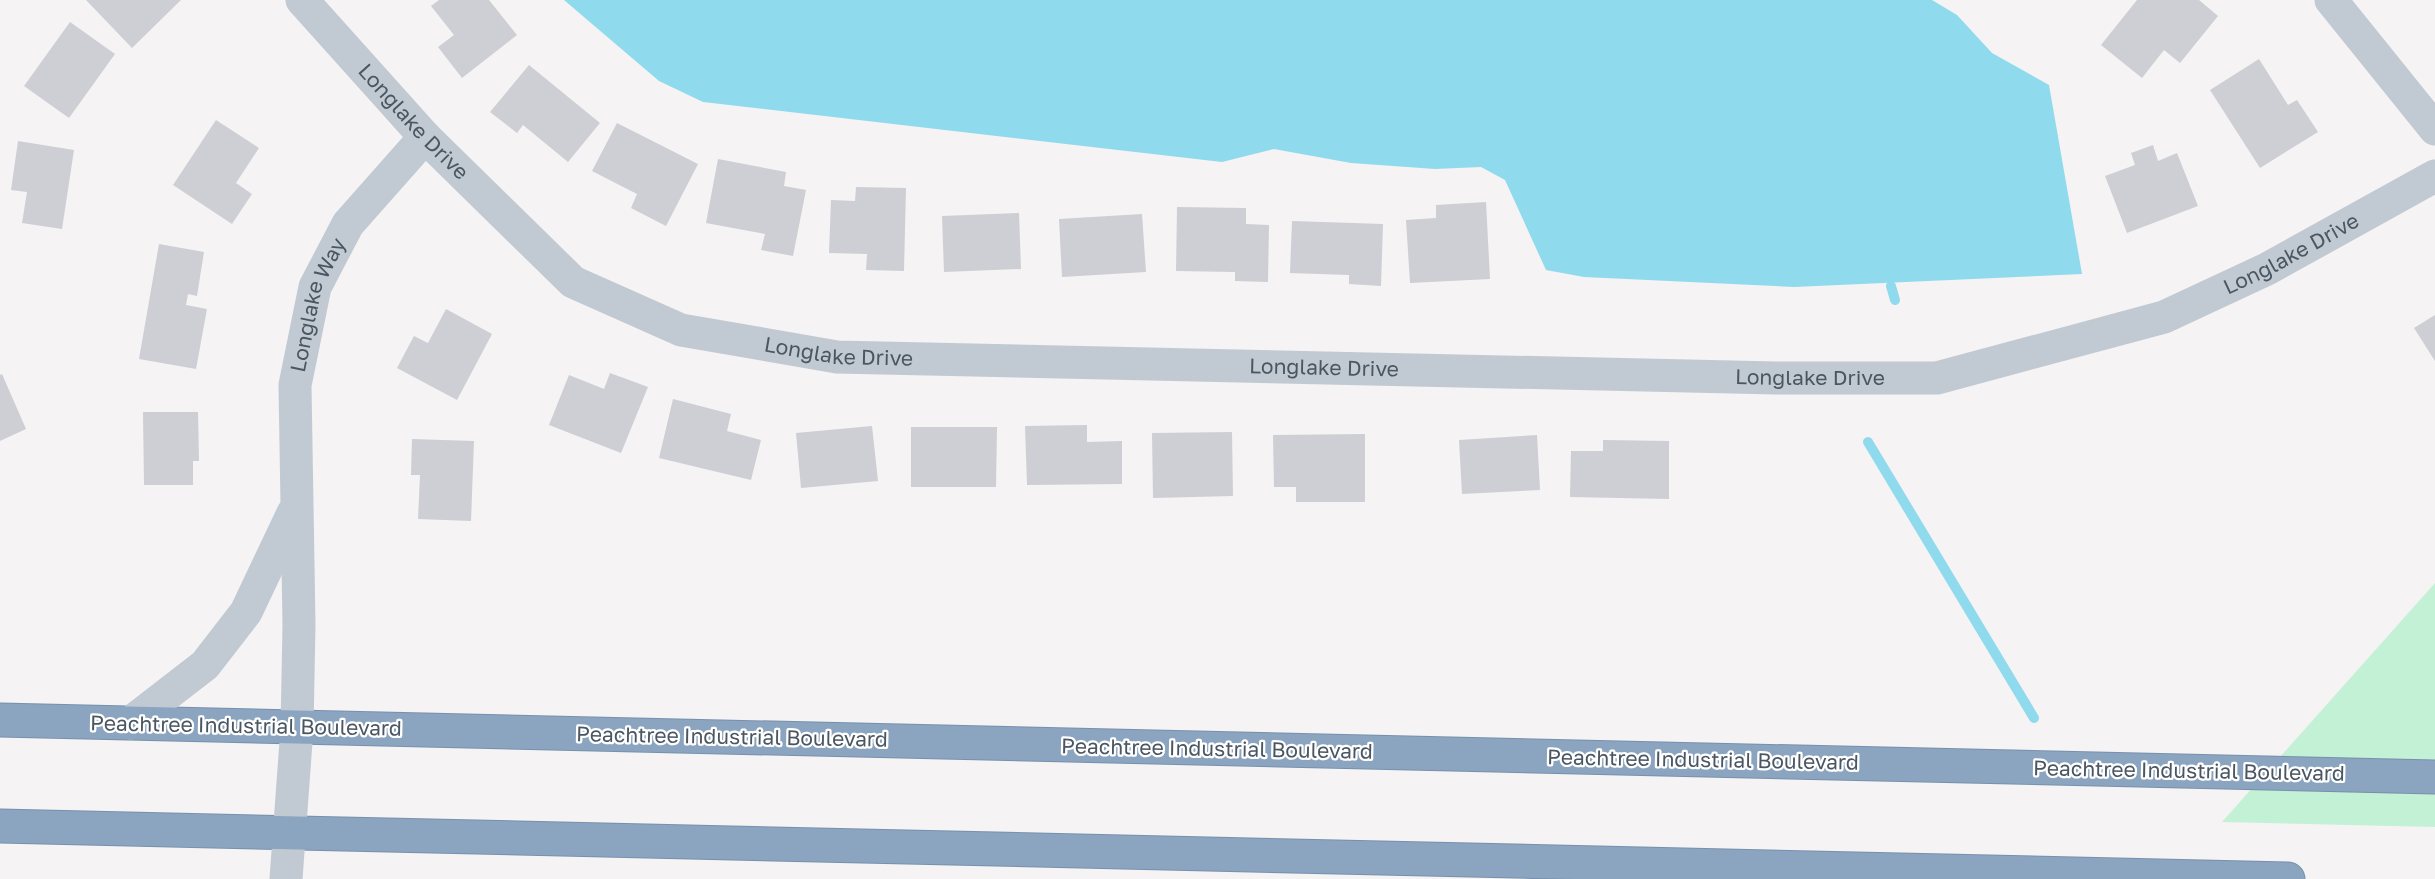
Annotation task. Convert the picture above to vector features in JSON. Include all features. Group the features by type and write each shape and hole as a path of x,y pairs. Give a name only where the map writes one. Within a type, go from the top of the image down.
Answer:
{"highway":[{"name":"Peachtree Industrial Boulevard","path":"0,720 2435,777"},
{"path":"0,826 2288,879"}],"street":[{"name":"Longlake Drive","path":"302,0 425,137 573,282 681,330 837,357 1776,378 1937,378 2164,316 2267,269 2435,176"},
{"path":"2331,0 2435,129"},
{"name":"Longlake Way","path":"286,879 297,728 299,626 295,385 315,287 348,224 425,137"},
{"name":"Longlake Way","path":"130,723 205,665 246,612 297,506"}],"green space":[{"path":"2435,583 2435,827 2222,822"}],"water":[{"path":"564,0 1932,0 1957,15 1992,53 2049,85 2082,274 1794,287 1584,277 1546,270 1505,180 1481,167 1435,169 1351,163 1274,149 1222,162 703,102 659,81"}],"building":[{"path":"86,0 181,0 132,48"},
{"path":"439,0 489,0 517,35 462,78 438,47 454,35 431,6"},
{"path":"2137,0 2199,0 2218,16 2180,63 2164,50 2142,78 2101,45"},
{"path":"70,22 115,54 69,118 24,86"},
{"path":"2259,59 2288,105 2297,100 2318,132 2260,168 2210,90"},
{"path":"529,65 600,123 568,162 523,125 517,133 490,112"},
{"path":"216,120 259,148 236,183 252,194 232,224 173,185"},
{"path":"617,123 698,164 666,226 631,208 637,194 592,171"},
{"path":"18,141 74,150 62,229 22,223 27,192 11,190"},
{"path":"2153,145 2158,161 2177,153 2198,206 2127,233 2105,176 2135,165 2131,153"},
{"path":"718,159 786,172 784,186 806,190 793,256 761,250 765,234 706,223"},
{"path":"856,187 906,188 904,271 866,270 867,254 829,253 831,200 855,201"},
{"path":"1486,202 1490,279 1410,283 1406,220 1436,218 1436,205"},
{"path":"1177,207 1246,208 1246,224 1269,225 1268,282 1235,281 1235,272 1176,271"},
{"path":"1019,213 1021,269 944,272 942,216"},
{"path":"1142,214 1146,272 1062,277 1059,219"},
{"path":"1292,221 1383,224 1381,286 1349,284 1349,275 1290,273"},
{"path":"159,244 204,252 197,296 188,294 186,305 207,309 196,369 139,359"},
{"path":"446,309 492,334 457,400 397,368 414,336 428,343"},
{"path":"2435,315 2435,361 2414,328"},
{"path":"610,373 648,387 621,453 549,425 569,375 604,389"},
{"path":"2,374 26,429 0,441 0,375"},
{"path":"673,399 731,414 727,431 761,440 751,480 659,458"},
{"path":"143,412 198,412 199,461 193,461 193,485 144,485"},
{"path":"1087,425 1087,442 1122,441 1122,484 1027,485 1025,426"},
{"path":"872,426 878,481 801,488 796,433"},
{"path":"911,427 997,427 996,487 911,487"},
{"path":"1232,432 1233,496 1153,498 1152,433"},
{"path":"1365,434 1365,502 1296,502 1296,487 1274,487 1273,435"},
{"path":"1537,435 1540,490 1462,494 1459,440"},
{"path":"412,439 474,441 471,521 418,519 420,475 411,475"},
{"path":"1603,440 1669,441 1669,499 1570,497 1571,451 1603,451"}],"waterway":[{"path":"1891,286 1895,300"},
{"path":"1868,442 2034,718"}]}
